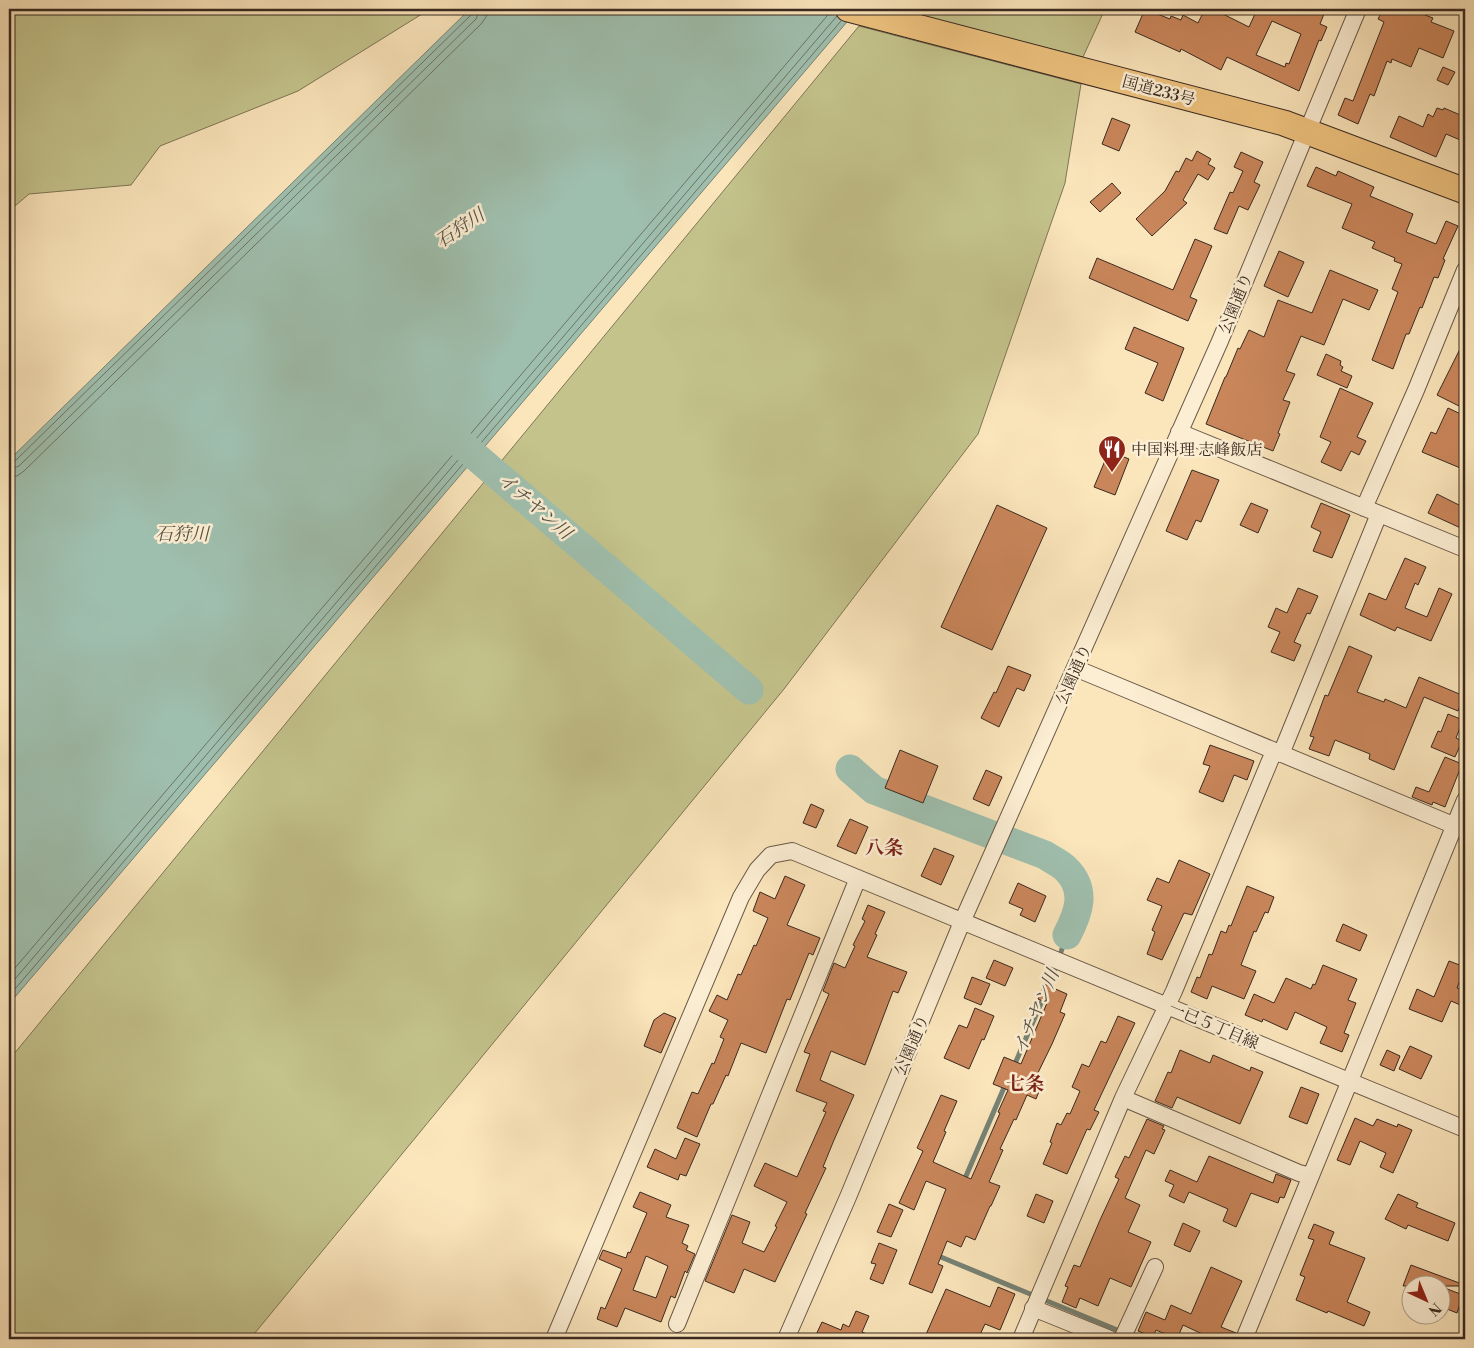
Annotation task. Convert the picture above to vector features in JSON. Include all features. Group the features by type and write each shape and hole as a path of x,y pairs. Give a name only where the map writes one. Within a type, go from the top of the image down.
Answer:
{"highway":[{"name":"国道233号","path":"848,9 1306,130 1465,190"}],"street":[{"name":"公園通り","path":"786,1339 848,1197 962,922 1220,341 1306,130 1358,9"},
{"path":"1021,1339 1123,1098 1174,991 1277,752 1416,390 1465,270"},
{"path":"1179,432 1465,549"},
{"path":"1076,668 1460,828"},
{"path":"1244,1339 1350,1081 1460,828 1465,800"},
{"name":"一已５丁目線","path":"554,1339 741,897 757,870 771,855 792,852 1465,1128"},
{"path":"677,1324 858,878"},
{"path":"1123,1098 1299,1173 1311,1176"},
{"path":"1122,1339 1155,1267"},
{"path":"1034,1308 1110,1339"}],"shaded area":[{"path":"9,9 430,9 298,91 160,146 131,185 29,194 9,211"},
{"path":"890,9 1105,9 1083,57"},
{"path":"859,26 1081,84 1065,183 978,434 784,689 250,1339 9,1339 9,1060"}],"water":[{"name":"石狩川","path":"470,9 858,9 9,1004 9,460"}],"pier":[{"path":"809,9 860,9 852,20"}],"building":[{"path":"1145,9 1170,19 1171,16 1181,20 1183,15 1198,23 1205,9 1221,9 1219,12 1249,27 1255,14 1242,9 1326,9 1320,24 1327,27 1321,41 1319,40 1299,91 1227,57 1221,70 1181,49 1180,52 1135,32","holes":["1272,21 1301,34 1289,64 1286,63 1285,67 1256,55"]},
{"path":"1383,9 1428,9 1425,15 1433,18 1431,22 1454,31 1443,58 1419,48 1411,67 1392,59 1391,63 1387,61 1374,96 1370,94 1358,124 1338,115 1345,98 1353,101 1384,22 1378,19"},
{"path":"1443,67 1455,72 1448,85 1437,80"},
{"path":"1437,108 1443,110 1444,108 1465,117 1465,142 1446,134 1436,157 1390,137 1399,116 1423,127 1428,114 1433,117"},
{"path":"1112,118 1130,125 1119,151 1102,144"},
{"path":"1197,151 1211,159 1208,164 1215,168 1208,180 1198,174 1183,200 1187,203 1152,236 1136,219 1165,191 1176,171 1179,172 1186,158 1192,161"},
{"path":"1241,152 1263,162 1254,182 1260,185 1248,210 1239,206 1227,234 1214,229 1230,192 1233,193 1243,171 1234,167"},
{"path":"1316,167 1336,176 1338,171 1374,187 1370,196 1413,214 1406,232 1436,244 1446,221 1458,226 1443,259 1445,260 1438,278 1434,277 1422,308 1420,307 1409,334 1406,334 1393,369 1372,360 1398,292 1392,289 1402,264 1394,261 1395,258 1372,248 1375,242 1342,228 1352,204 1307,186"},
{"path":"1112,183 1121,193 1100,212 1090,202"},
{"path":"1195,239 1212,246 1190,297 1197,300 1188,321 1089,278 1097,258 1173,290"},
{"path":"1279,251 1304,262 1288,297 1264,286"},
{"path":"1330,270 1378,290 1369,310 1343,299 1324,345 1301,336 1286,371 1295,374 1283,400 1290,402 1273,451 1206,424 1238,348 1240,349 1249,330 1264,337 1278,300 1312,313"},
{"path":"1134,327 1184,348 1163,401 1145,393 1158,363 1125,349"},
{"path":"1465,339 1465,393 1459,406 1437,395"},
{"path":"1326,354 1341,361 1340,365 1343,367 1341,371 1352,376 1347,388 1317,375"},
{"path":"1340,388 1373,403 1357,437 1366,441 1359,455 1351,451 1341,471 1321,462 1331,442 1320,437"},
{"path":"1448,408 1465,416 1465,470 1422,452 1431,432 1436,434"},
{"name":"中国料理 志峰飯店","path":"1109,451 1129,459 1115,495 1094,487"},
{"path":"1192,470 1219,480 1201,522 1196,520 1187,540 1166,531"},
{"path":"1437,494 1465,508 1465,530 1428,513"},
{"path":"1251,503 1268,510 1258,533 1240,525"},
{"path":"1321,503 1350,515 1332,558 1313,551 1321,532 1311,527"},
{"path":"997,505 1047,528 992,650 941,627"},
{"path":"1405,558 1426,567 1418,585 1415,583 1405,608 1427,617 1439,588 1452,594 1431,641 1397,627 1395,631 1360,615 1369,593 1386,600"},
{"path":"1298,588 1318,596 1310,614 1307,613 1294,642 1301,645 1294,661 1271,652 1280,632 1268,627 1276,608 1287,613"},
{"path":"1349,646 1372,656 1357,692 1384,702 1385,699 1406,708 1419,677 1464,696 1458,711 1424,697 1394,770 1369,759 1370,754 1335,740 1329,756 1309,749 1314,737 1310,736 1325,695 1328,696"},
{"path":"1008,666 1031,675 1024,691 1017,688 999,727 981,718 994,692 996,693"},
{"path":"1448,714 1463,720 1456,738 1462,741 1455,757 1431,747 1438,731 1441,732"},
{"path":"1210,745 1254,761 1247,780 1234,775 1223,802 1199,792 1210,766 1203,764"},
{"path":"900,750 938,766 923,803 885,788"},
{"path":"1445,757 1462,764 1445,807 1433,802 1432,805 1412,797 1416,787 1429,792"},
{"path":"986,770 1002,777 989,806 973,799"},
{"path":"811,804 824,810 816,828 803,823"},
{"path":"850,819 868,827 856,854 837,846"},
{"path":"934,848 954,856 941,885 921,876"},
{"path":"1179,860 1210,874 1192,915 1184,913 1162,960 1147,954 1155,932 1152,930 1162,906 1147,900 1157,878 1169,883"},
{"path":"785,876 805,885 787,925 820,938 813,955 809,953 790,1000 787,999 766,1053 741,1043 728,1076 726,1075 713,1104 711,1104 697,1137 677,1128 692,1092 698,1094 712,1063 714,1064 724,1039 720,1037 728,1020 709,1011 717,995 727,1000 738,974 741,975 754,945 756,946 768,918 753,911 760,892 775,899"},
{"path":"1018,883 1046,896 1035,922 1020,915 1023,909 1009,903"},
{"path":"1247,886 1274,897 1268,913 1265,912 1256,932 1254,931 1241,965 1256,971 1244,999 1212,986 1207,999 1191,992 1197,977 1200,978 1209,954 1212,955 1221,931 1226,933 1229,925 1231,926"},
{"path":"868,905 885,912 867,957 907,972 898,993 893,991 865,1065 831,1051 820,1080 854,1095 823,1167 826,1168 805,1213 807,1214 775,1282 744,1269 734,1293 705,1281 732,1215 750,1222 742,1243 764,1252 777,1227 775,1226 787,1202 754,1186 765,1163 797,1177 826,1112 823,1111 827,1103 796,1091 810,1054 804,1052 829,994 823,991 834,963 845,968 855,946 853,945 865,921 862,919"},
{"path":"1343,924 1367,935 1360,951 1336,941"},
{"path":"994,960 1013,968 1005,986 986,978"},
{"path":"1449,961 1465,967 1457,988 1465,991 1465,1007 1451,1001 1442,1022 1409,1009 1417,989 1434,997"},
{"path":"1323,965 1357,979 1348,1000 1356,1003 1344,1033 1349,1035 1342,1052 1320,1043 1327,1027 1295,1012 1287,1030 1263,1019 1262,1022 1245,1015 1254,994 1274,1003 1286,978 1311,989 1313,984 1315,985"},
{"path":"972,977 990,984 981,1005 964,998"},
{"path":"1044,984 1067,994 1060,1012 1065,1014 1034,1081 1042,1084 1036,1099 1027,1095 1000,1149 1003,1150 989,1182 1000,1186 991,1206 975,1240 966,1236 961,1247 947,1241 938,1264 943,1266 932,1293 909,1284 946,1189 926,1181 914,1210 899,1203 923,1151 917,1148 941,1095 957,1101 933,1162 971,1179 1008,1090 993,1084 1004,1057 1021,1064 1047,1003 1038,999"},
{"path":"975,1008 994,1016 969,1069 944,1058 959,1025 967,1028"},
{"path":"664,1013 676,1018 661,1053 644,1046 654,1020"},
{"path":"1118,1016 1135,1023 1094,1110 1099,1112 1090,1130 1087,1129 1067,1174 1043,1164 1052,1143 1050,1142 1057,1123 1061,1125 1067,1113 1070,1114 1080,1091 1072,1087 1082,1064 1089,1067 1101,1041 1106,1043"},
{"path":"1410,1046 1432,1056 1421,1079 1399,1069"},
{"path":"1180,1050 1210,1063 1213,1055 1250,1071 1251,1067 1263,1072 1240,1124 1177,1097 1172,1108 1155,1101 1168,1072 1171,1073"},
{"path":"1387,1050 1400,1056 1394,1071 1380,1065"},
{"path":"1301,1087 1319,1094 1307,1124 1289,1117"},
{"path":"1355,1118 1373,1126 1377,1119 1397,1127 1398,1124 1412,1130 1393,1173 1380,1167 1386,1153 1360,1141 1350,1165 1337,1160"},
{"path":"1147,1119 1164,1126 1162,1129 1165,1130 1154,1154 1146,1150 1125,1198 1140,1205 1128,1232 1151,1242 1131,1287 1110,1278 1098,1306 1080,1298 1076,1308 1062,1302 1068,1287 1065,1286 1074,1265 1080,1267 1119,1179 1115,1177 1125,1156 1129,1158"},
{"path":"685,1138 700,1144 686,1176 680,1174 678,1180 647,1167 655,1149 676,1159"},
{"path":"1209,1156 1273,1183 1276,1174 1291,1180 1284,1198 1280,1197 1278,1203 1251,1193 1236,1227 1223,1221 1228,1209 1189,1192 1184,1203 1169,1196 1174,1185 1165,1181 1170,1170 1197,1182"},
{"path":"640,1192 671,1205 666,1217 689,1225 682,1243 688,1246 686,1250 695,1254 687,1273 685,1271 675,1298 671,1296 661,1322 625,1308 617,1327 597,1319 601,1307 605,1309 622,1269 599,1259 603,1250 626,1258 628,1252 630,1253 647,1213 633,1207","holes":["646,1256 668,1266 656,1298 633,1290"]},
{"path":"1036,1194 1053,1201 1044,1223 1027,1216"},
{"path":"1398,1194 1418,1203 1416,1207 1455,1223 1448,1241 1408,1225 1406,1229 1385,1219"},
{"path":"889,1204 903,1210 891,1237 877,1232"},
{"path":"1183,1223 1200,1231 1190,1252 1174,1245"},
{"path":"1314,1224 1334,1232 1329,1244 1365,1258 1347,1302 1370,1312 1364,1326 1296,1300 1305,1277 1300,1275 1314,1240 1308,1238"},
{"path":"879,1243 897,1250 883,1284 870,1279 876,1264 871,1263"},
{"path":"1411,1265 1441,1276 1407,1276"},
{"path":"1211,1267 1242,1281 1221,1327 1236,1333 1234,1339 1213,1339 1183,1325 1177,1339 1156,1330 1153,1337 1138,1331 1146,1312 1165,1320 1171,1305 1191,1314"},
{"path":"1452,1280 1462,1284 1462,1286 1452,1286"},
{"path":"998,1287 1015,1294 1000,1330 985,1324 978,1339 924,1339 946,1289 990,1307"},
{"path":"1452,1291 1463,1295 1457,1313 1452,1311"},
{"path":"856,1311 869,1316 862,1332 879,1339 814,1339 822,1322 841,1330 843,1324 849,1327"}],"waterway":[{"name":"イチヤン川","path":"447,432 749,690"},
{"name":"イチヤン川","path":"850,769 874,790 1045,855 1064,867 1073,877 1079,893 1075,918 1067,935"},
{"name":"イチヤン川","path":"1014,1066 1051,980 1067,935"},
{"name":"イチヤン川","path":"963,1183 1006,1083"},
{"name":"イチヤン川","path":"936,1255 1139,1339"}],"place":[{"name":"中国料理 志峰飯店","path":"1112,473"}],"district":[{"name":"八条","path":"884,847"},
{"name":"七条","path":"1025,1083"}]}
